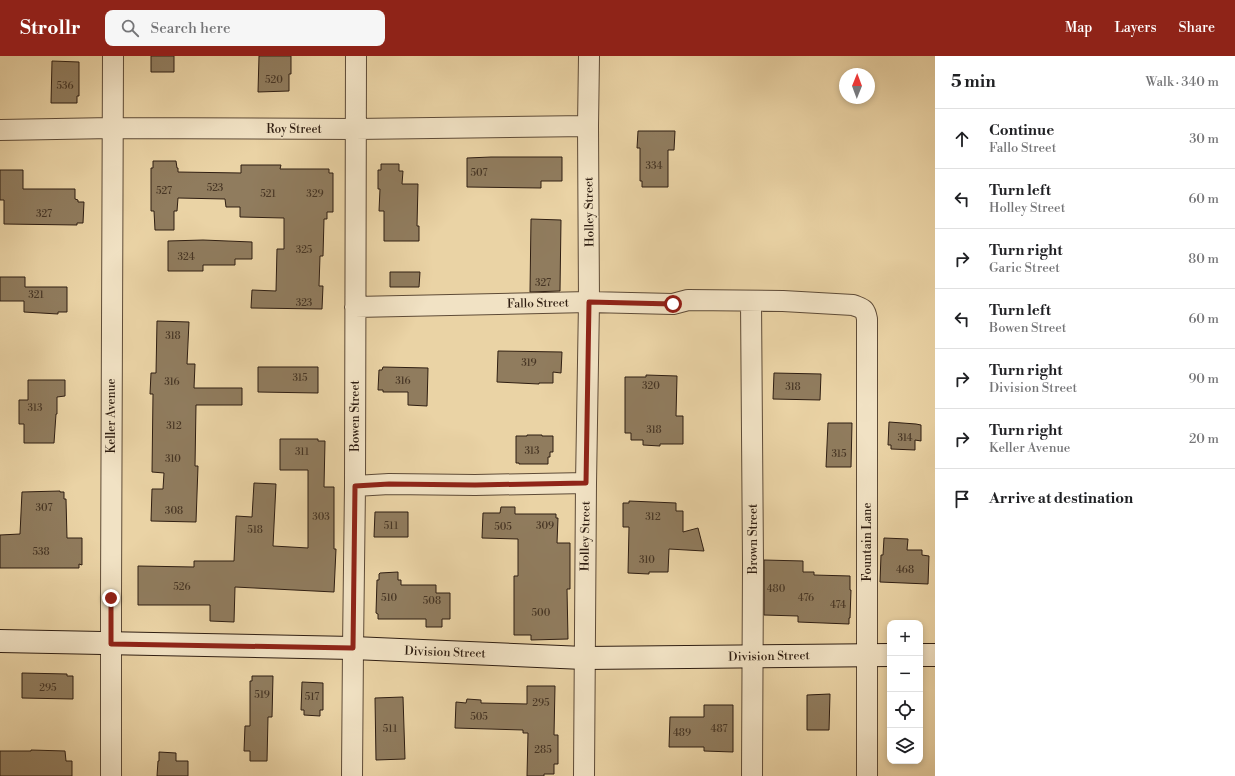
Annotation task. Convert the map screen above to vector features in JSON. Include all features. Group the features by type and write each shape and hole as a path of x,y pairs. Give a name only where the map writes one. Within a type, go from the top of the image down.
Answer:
{"main road":[{"name":"Division Street","path":"0,641 353,648 584,658 887,655"},
{"path":"923,655 935,655"}],"street":[{"name":"Keller Avenue","path":"111,776 113,56"},
{"name":"Bowen Street","path":"352,776 355,486 356,56"},
{"name":"Holley Street","path":"584,776 584,658 589,302 589,56"},
{"name":"Roy Street","path":"0,130 112,128 355,129 588,126"},
{"name":"Fallo Street","path":"355,307 589,302 673,304 688,300 783,301 854,305 863,309"},
{"name":"Brown Street","path":"751,301 753,556 752,776"},
{"name":"Fountain Lane","path":"863,309 866,311 867,319 867,776"},
{"path":"355,486 389,484 475,485 586,483"}],"building":[{"path":"151,56 174,56 174,72 151,72"},
{"path":"259,56 291,56 289,91 258,92"},
{"path":"52,61 79,62 79,96 77,96 77,103 51,103"},
{"path":"638,131 675,131 674,150 668,150 668,187 642,187 642,181 640,181 640,148 637,148"},
{"path":"562,157 562,181 541,181 541,188 467,187 467,158"},
{"path":"153,161 176,161 178,172 241,173 241,165 281,165 280,169 329,169 329,173 333,173 333,212 327,212 327,219 324,219 323,256 320,256 319,286 323,286 322,309 251,308 252,290 276,291 277,249 284,249 284,218 240,217 240,207 226,207 225,199 178,198 177,211 174,211 174,230 155,230 154,211 151,211 151,168 153,168"},
{"path":"381,164 399,164 399,171 403,171 402,184 418,184 417,226 419,226 419,241 384,241 384,211 379,211 380,189 378,189 378,170 381,170"},
{"path":"0,170 23,170 23,189 75,189 75,199 78,200 78,202 84,202 83,223 77,223 77,225 4,224 4,200 0,200"},
{"path":"531,219 561,220 560,291 530,292"},
{"path":"203,240 252,242 252,259 235,259 235,265 203,265 203,271 168,271 168,241"},
{"path":"390,272 420,272 419,287 390,287"},
{"path":"0,277 25,277 25,287 67,287 67,312 58,312 58,314 24,312 24,301 0,301"},
{"path":"157,321 189,322 187,364 195,364 194,388 242,388 242,405 196,405 195,466 198,466 196,522 151,521 152,489 163,489 164,473 152,472 153,394 150,394 151,373 156,373"},
{"path":"498,351 562,352 561,373 553,372 553,383 539,384 497,382"},
{"path":"258,367 318,367 318,393 258,392"},
{"path":"383,367 428,368 427,406 408,405 408,392 383,392 383,390 378,390 379,370 382,370"},
{"path":"774,373 821,374 820,400 773,399"},
{"path":"646,375 677,376 676,416 683,416 683,444 660,444 660,446 643,445 643,440 631,440 631,433 625,433 625,377 646,377"},
{"path":"28,380 65,380 65,396 57,397 54,443 24,443 24,424 19,424 19,400 28,400"},
{"path":"889,422 921,425 921,441 915,440 915,450 891,449 891,445 888,445"},
{"path":"828,423 852,423 851,467 826,467"},
{"path":"516,436 553,436 553,452 550,452 548,464 516,463"},
{"path":"280,439 318,439 318,441 325,441 324,487 334,487 334,549 336,549 334,592 235,587 234,622 210,621 210,605 138,605 138,566 194,567 194,561 234,561 236,516 252,517 254,483 276,484 273,546 308,548 308,470 280,470"},
{"path":"22,492 64,492 64,499 66,499 67,538 82,538 82,565 79,564 79,568 0,568 0,535 20,534"},
{"path":"629,501 676,503 676,511 683,511 683,532 698,528 704,551 669,549 668,572 649,572 649,574 628,573 629,527 623,527 623,503 629,503"},
{"path":"501,507 515,507 515,514 556,514 556,518 558,518 557,543 570,543 570,589 567,589 568,639 531,640 531,635 514,635 514,576 518,576 518,539 482,538 483,513 500,513"},
{"path":"375,512 408,512 408,537 374,537"},
{"path":"884,538 908,539 907,550 922,550 922,555 929,556 928,584 880,582 881,555 883,555"},
{"path":"764,560 803,561 803,572 814,572 814,575 850,576 851,590 849,624 798,622 798,616 764,615"},
{"path":"398,572 398,580 401,580 401,585 436,585 436,593 450,593 450,619 442,619 442,627 426,627 426,619 378,619 378,614 376,613 377,580 379,580 379,574"},
{"path":"22,673 67,674 67,676 73,676 73,699 22,698"},
{"path":"252,676 273,676 272,717 268,717 267,761 250,761 250,751 244,751 245,726 250,726 250,681 252,681"},
{"path":"302,682 323,683 323,710 320,710 320,716 304,715 304,710 301,710"},
{"path":"527,686 555,686 554,735 558,735 558,764 554,764 554,774 544,774 544,776 527,776 528,733 523,733 523,730 455,728 456,702 466,703 467,699 481,700 481,703 527,704"},
{"path":"830,694 829,730 807,730 807,695"},
{"path":"403,697 405,759 376,760 375,698"},
{"path":"704,705 733,705 733,752 704,751 704,747 669,747 670,717 704,717"},
{"path":"0,751 65,751 66,761 72,761 72,776 0,776"},
{"path":"159,752 176,753 176,761 188,761 188,776 157,776"}],"route":[{"path":"111,598 111,644 353,648 355,486 389,484 475,485 586,483 589,302 673,304"}]}
